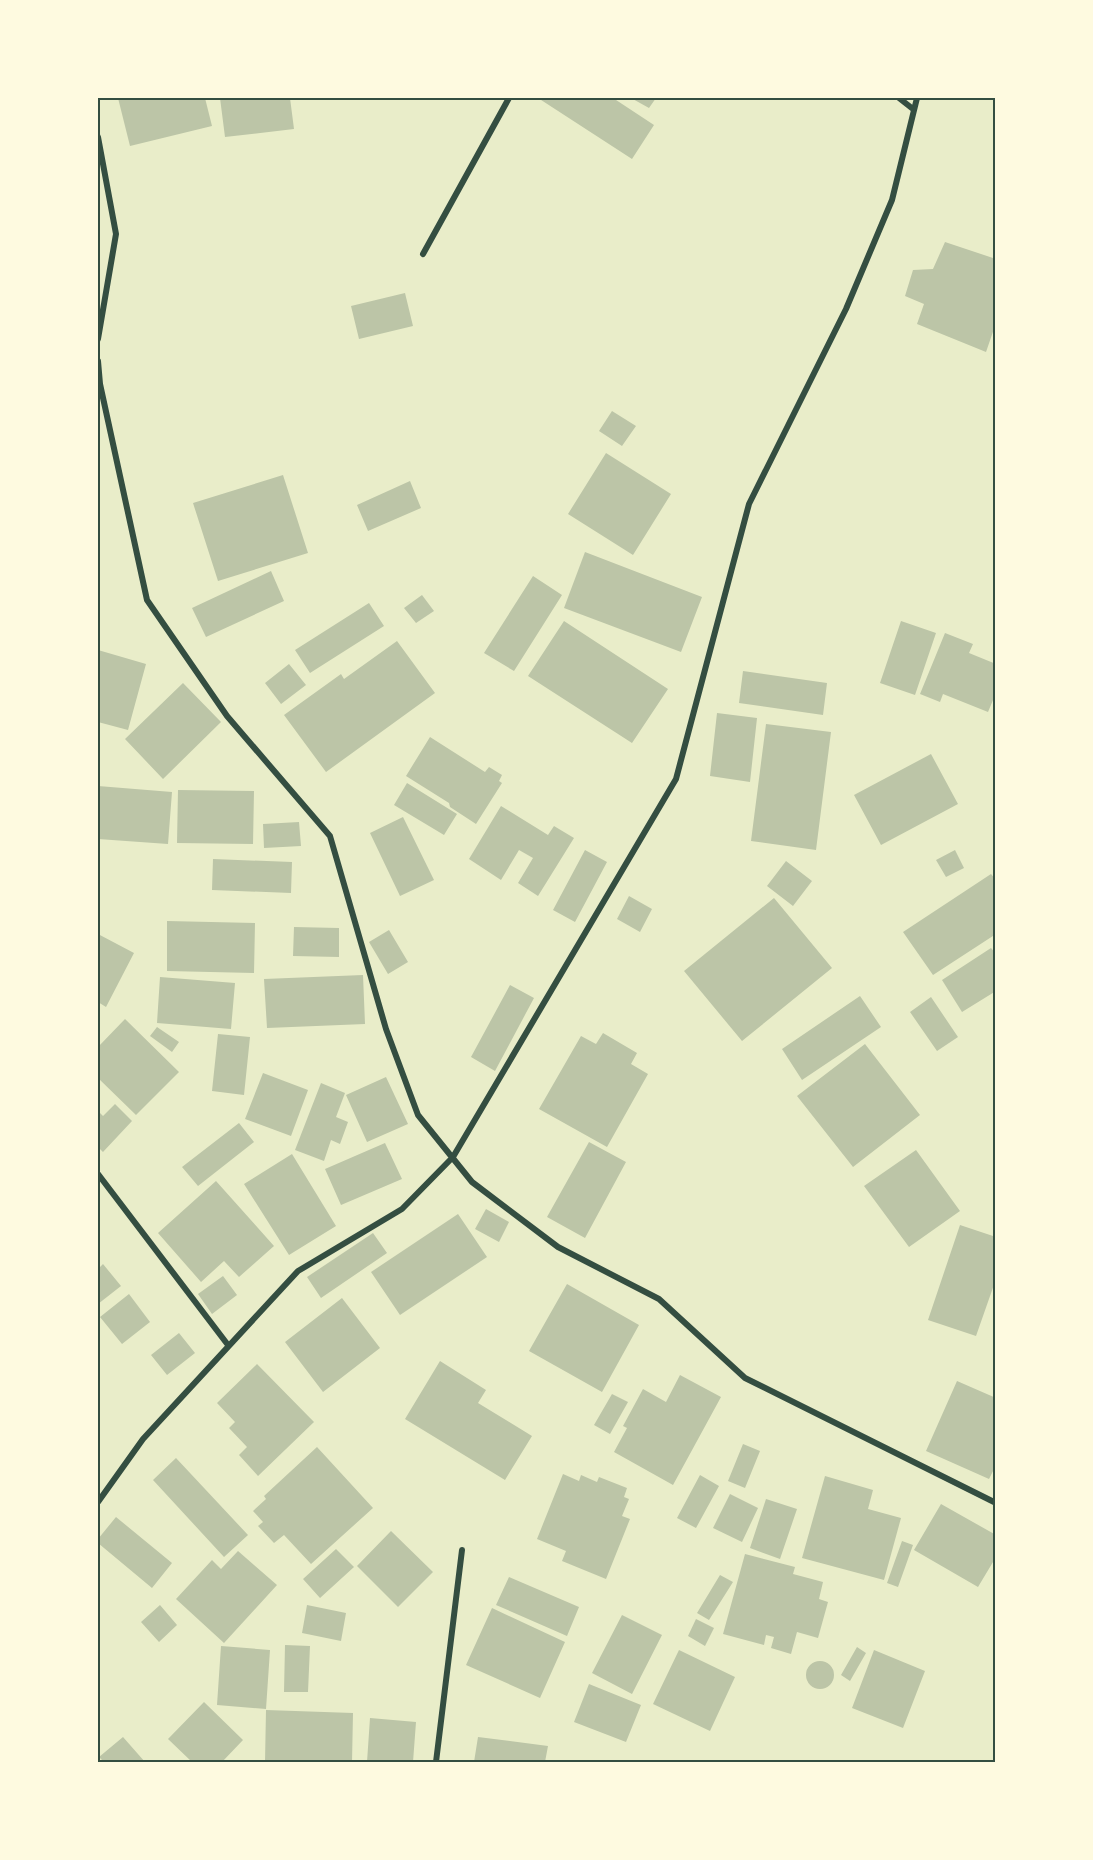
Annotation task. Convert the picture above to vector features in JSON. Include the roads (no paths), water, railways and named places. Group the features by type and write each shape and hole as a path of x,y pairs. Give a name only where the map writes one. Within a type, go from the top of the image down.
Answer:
{"street":[{"path":"423,254 509,98"},
{"path":"898,98 913,109"},
{"path":"98,1502 143,1439 298,1271 402,1209 453,1157 676,779 749,504 846,309 892,200 917,98"},
{"path":"98,137 116,234 98,339"},
{"path":"98,361 100,384 147,600 227,716 330,836 386,1029 418,1115 472,1182 558,1247 659,1299 745,1378 996,1503"},
{"path":"98,1174 228,1345"},
{"path":"436,1762 462,1550"}]}
